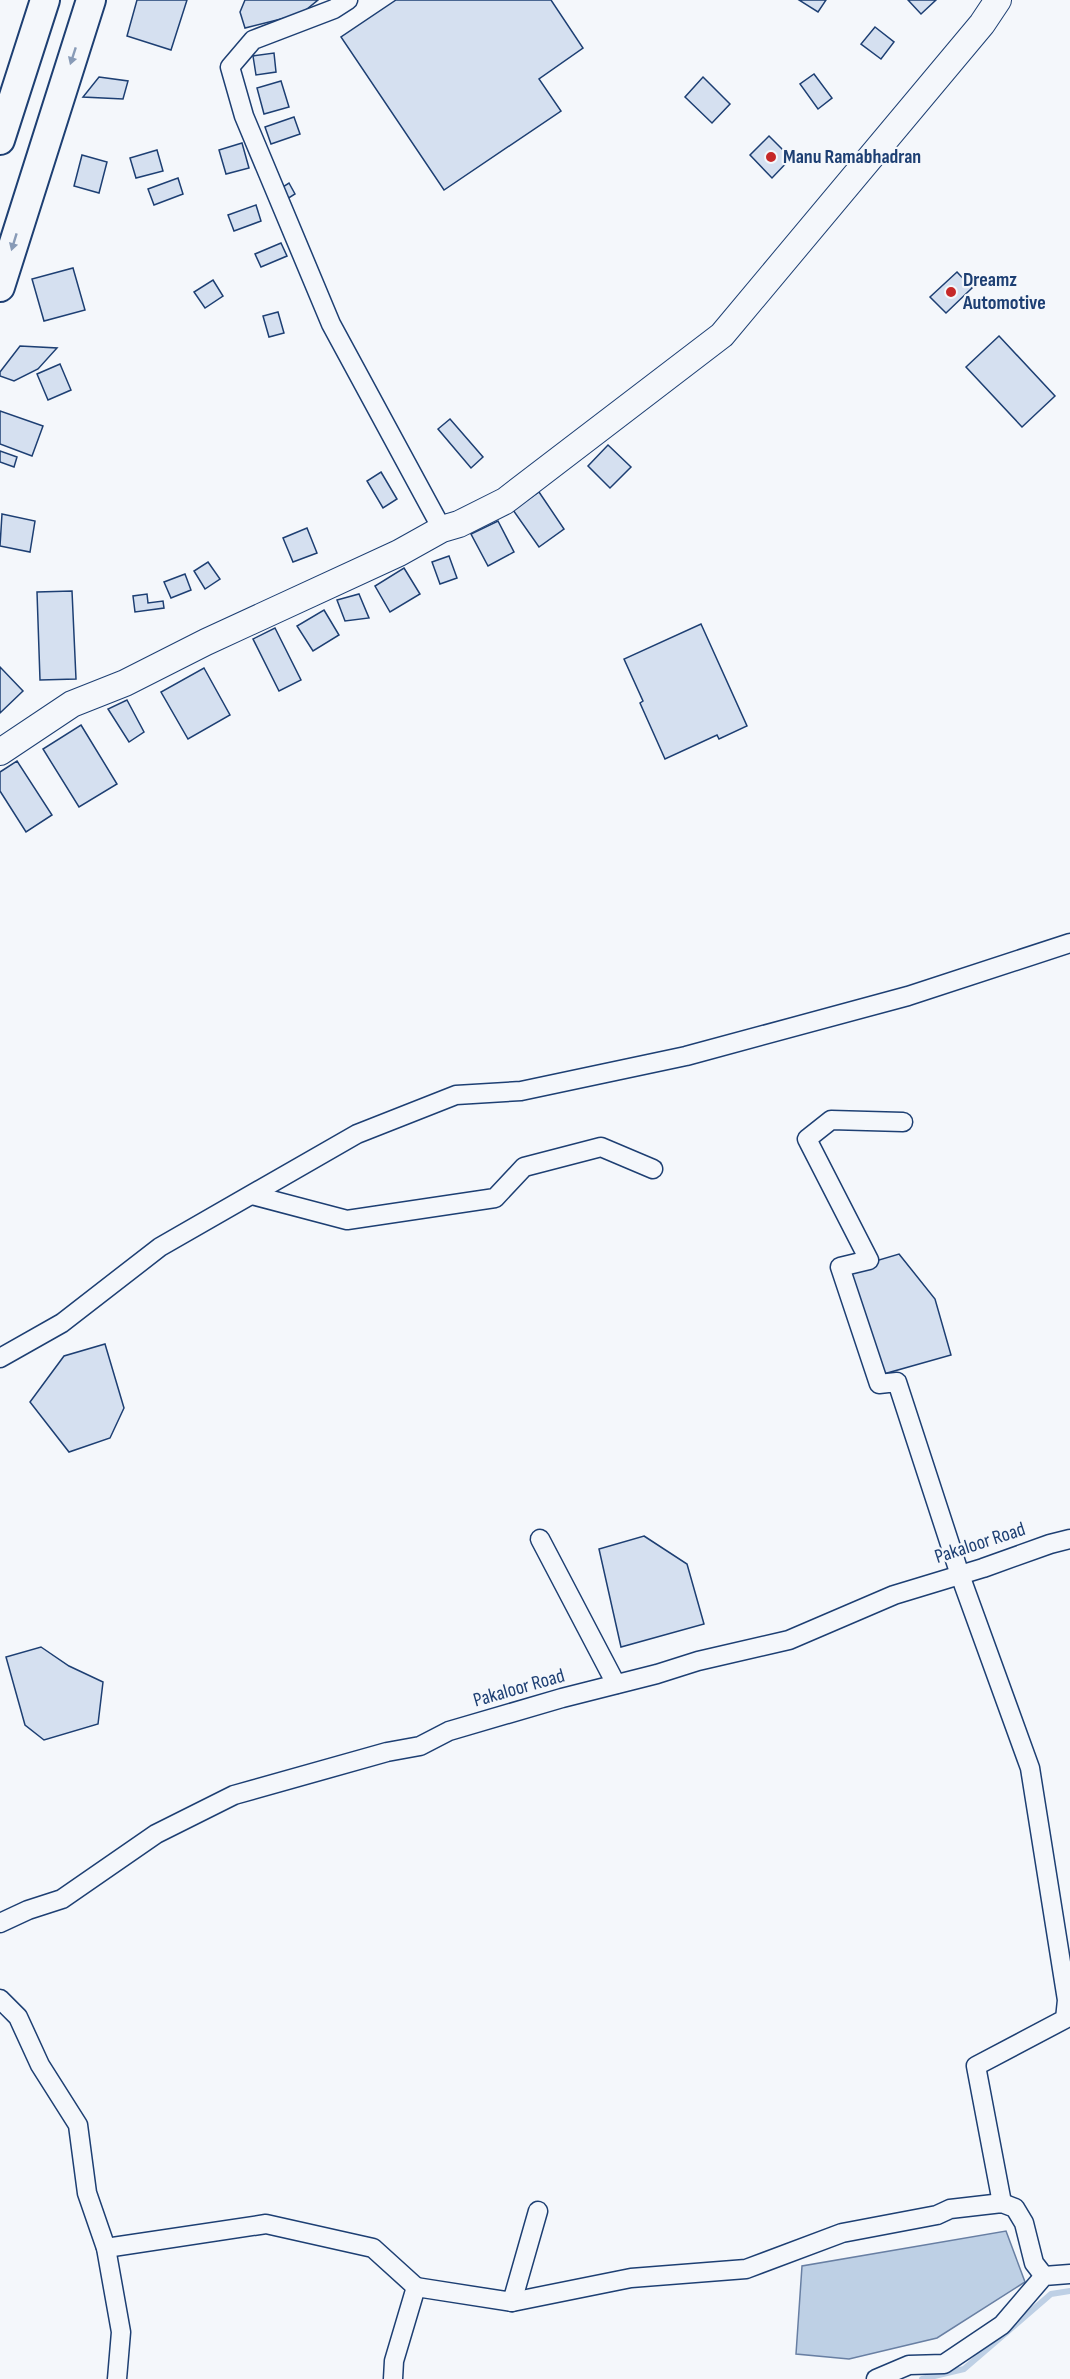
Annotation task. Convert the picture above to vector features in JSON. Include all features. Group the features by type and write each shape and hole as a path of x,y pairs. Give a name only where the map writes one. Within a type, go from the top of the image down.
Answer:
{"main road":[{"path":"0,140 6,103 45,0"},
{"path":"0,287 91,0"},
{"path":"0,752 72,704 125,683 206,642 505,501 722,334 982,24 998,0"}],"street":[{"path":"348,0 334,9 253,40 230,67 244,116 331,324 442,529"},
{"path":"0,1358 62,1323 160,1247 357,1134 456,1095 521,1091 686,1056 908,996 1070,944"},
{"path":"903,1122 831,1120 807,1139 869,1260 840,1267 879,1384 897,1382 960,1575 1030,1768 1067,2000 1065,2019 976,2066 1002,2203"},
{"path":"252,1195 347,1220 495,1198 524,1167 601,1147 653,1169"},
{"path":"540,1539 616,1684"},
{"name":"Pakaloor Road","path":"0,1923 27,1910 62,1899 156,1834 234,1795 387,1752 420,1746 449,1731 616,1684 728,1653 789,1640 894,1595 1070,1539"},
{"path":"0,2000 18,2017 40,2065 78,2125 87,2193 106,2248 121,2332 117,2379"},
{"path":"106,2248 266,2224 373,2248 416,2287 512,2302 631,2278 746,2269 842,2232 937,2215 950,2209 1002,2203 1015,2208 1024,2223 1034,2263 1044,2276"},
{"path":"512,2302 538,2211"},
{"path":"876,2379 909,2365 944,2364 1002,2325 1044,2276 1070,2274"},
{"path":"393,2379 394,2361 416,2287"}],"water":[{"path":"1006,2231 1025,2282 937,2338 849,2359 796,2354 802,2266"}],"building":[{"path":"137,0 187,0 171,50 127,36"},
{"path":"245,0 318,0 301,14 245,28 240,12"},
{"path":"396,0 551,0 583,48 539,79 561,111 444,190 341,37"},
{"path":"799,0 826,0 818,12"},
{"path":"908,0 936,0 921,14"},
{"path":"875,27 894,42 881,59 861,44"},
{"path":"274,53 276,72 256,75 253,56"},
{"path":"814,74 832,98 818,109 800,84"},
{"path":"99,77 128,81 123,99 83,97"},
{"path":"703,77 730,104 712,123 685,97"},
{"path":"281,81 289,107 264,114 257,88"},
{"path":"294,117 300,134 271,144 265,127"},
{"name":"Manu Ramabhadran","path":"769,136 791,158 772,178 750,155"},
{"path":"242,143 249,168 226,174 219,150"},
{"path":"157,150 163,171 136,178 130,158"},
{"path":"82,155 107,162 99,193 74,186"},
{"path":"178,178 183,194 154,205 148,189"},
{"path":"289,183 295,194 284,201 278,190"},
{"path":"256,205 261,221 234,231 228,215"},
{"path":"281,243 287,256 261,267 255,254"},
{"path":"73,268 85,310 44,321 32,279"},
{"name":"Dreamz Automotive","path":"957,272 972,288 946,313 930,297"},
{"path":"213,280 223,296 205,308 194,292"},
{"path":"278,312 284,333 269,337 263,316"},
{"name":"Dreamz Automotive","path":"999,336 1055,396 1022,427 966,367"},
{"path":"20,346 57,348 38,369 14,381 0,376 0,372"},
{"path":"60,364 71,390 48,400 37,374"},
{"path":"0,411 43,426 32,456 0,444"},
{"path":"450,419 483,457 471,468 438,429"},
{"path":"608,445 631,467 610,488 588,466"},
{"path":"0,451 17,457 14,467 0,462"},
{"path":"381,472 397,499 383,508 367,481"},
{"path":"539,492 564,529 539,547 513,510"},
{"path":"2,514 35,521 30,552 0,546"},
{"path":"498,521 514,552 488,566 471,534"},
{"path":"307,528 317,553 293,562 283,538"},
{"path":"449,556 457,578 440,584 432,562"},
{"path":"208,562 220,579 205,589 194,571"},
{"path":"404,568 420,594 390,612 375,586"},
{"path":"185,574 191,590 171,598 164,582"},
{"path":"72,591 76,679 40,680 37,592"},
{"path":"147,594 148,603 163,601 164,608 135,612 133,596"},
{"path":"359,594 369,618 345,621 337,600"},
{"path":"324,610 339,635 313,651 297,626"},
{"path":"701,624 747,726 719,739 717,735 665,759 640,703 643,701 624,659"},
{"path":"275,628 301,680 279,691 253,639"},
{"path":"0,667 23,691 0,713"},
{"path":"204,668 230,715 188,739 161,692"},
{"path":"127,700 144,732 129,742 108,709"},
{"path":"81,725 117,784 79,807 43,749"},
{"path":"17,761 52,815 26,832 0,791 0,772"},
{"path":"899,1254 935,1299 951,1355 880,1375 842,1271"},
{"path":"105,1344 124,1408 110,1438 69,1452 30,1402 64,1356"},
{"path":"644,1536 687,1564 704,1624 621,1647 599,1549"},
{"path":"41,1647 69,1666 103,1682 98,1724 44,1740 25,1725 6,1657"}],"waterway":[{"path":"922,2379 964,2369 1051,2294 1070,2291"}],"place":[{"name":"Manu Ramabhadran","path":"771,157"},
{"name":"Dreamz Automotive","path":"951,292"}]}
